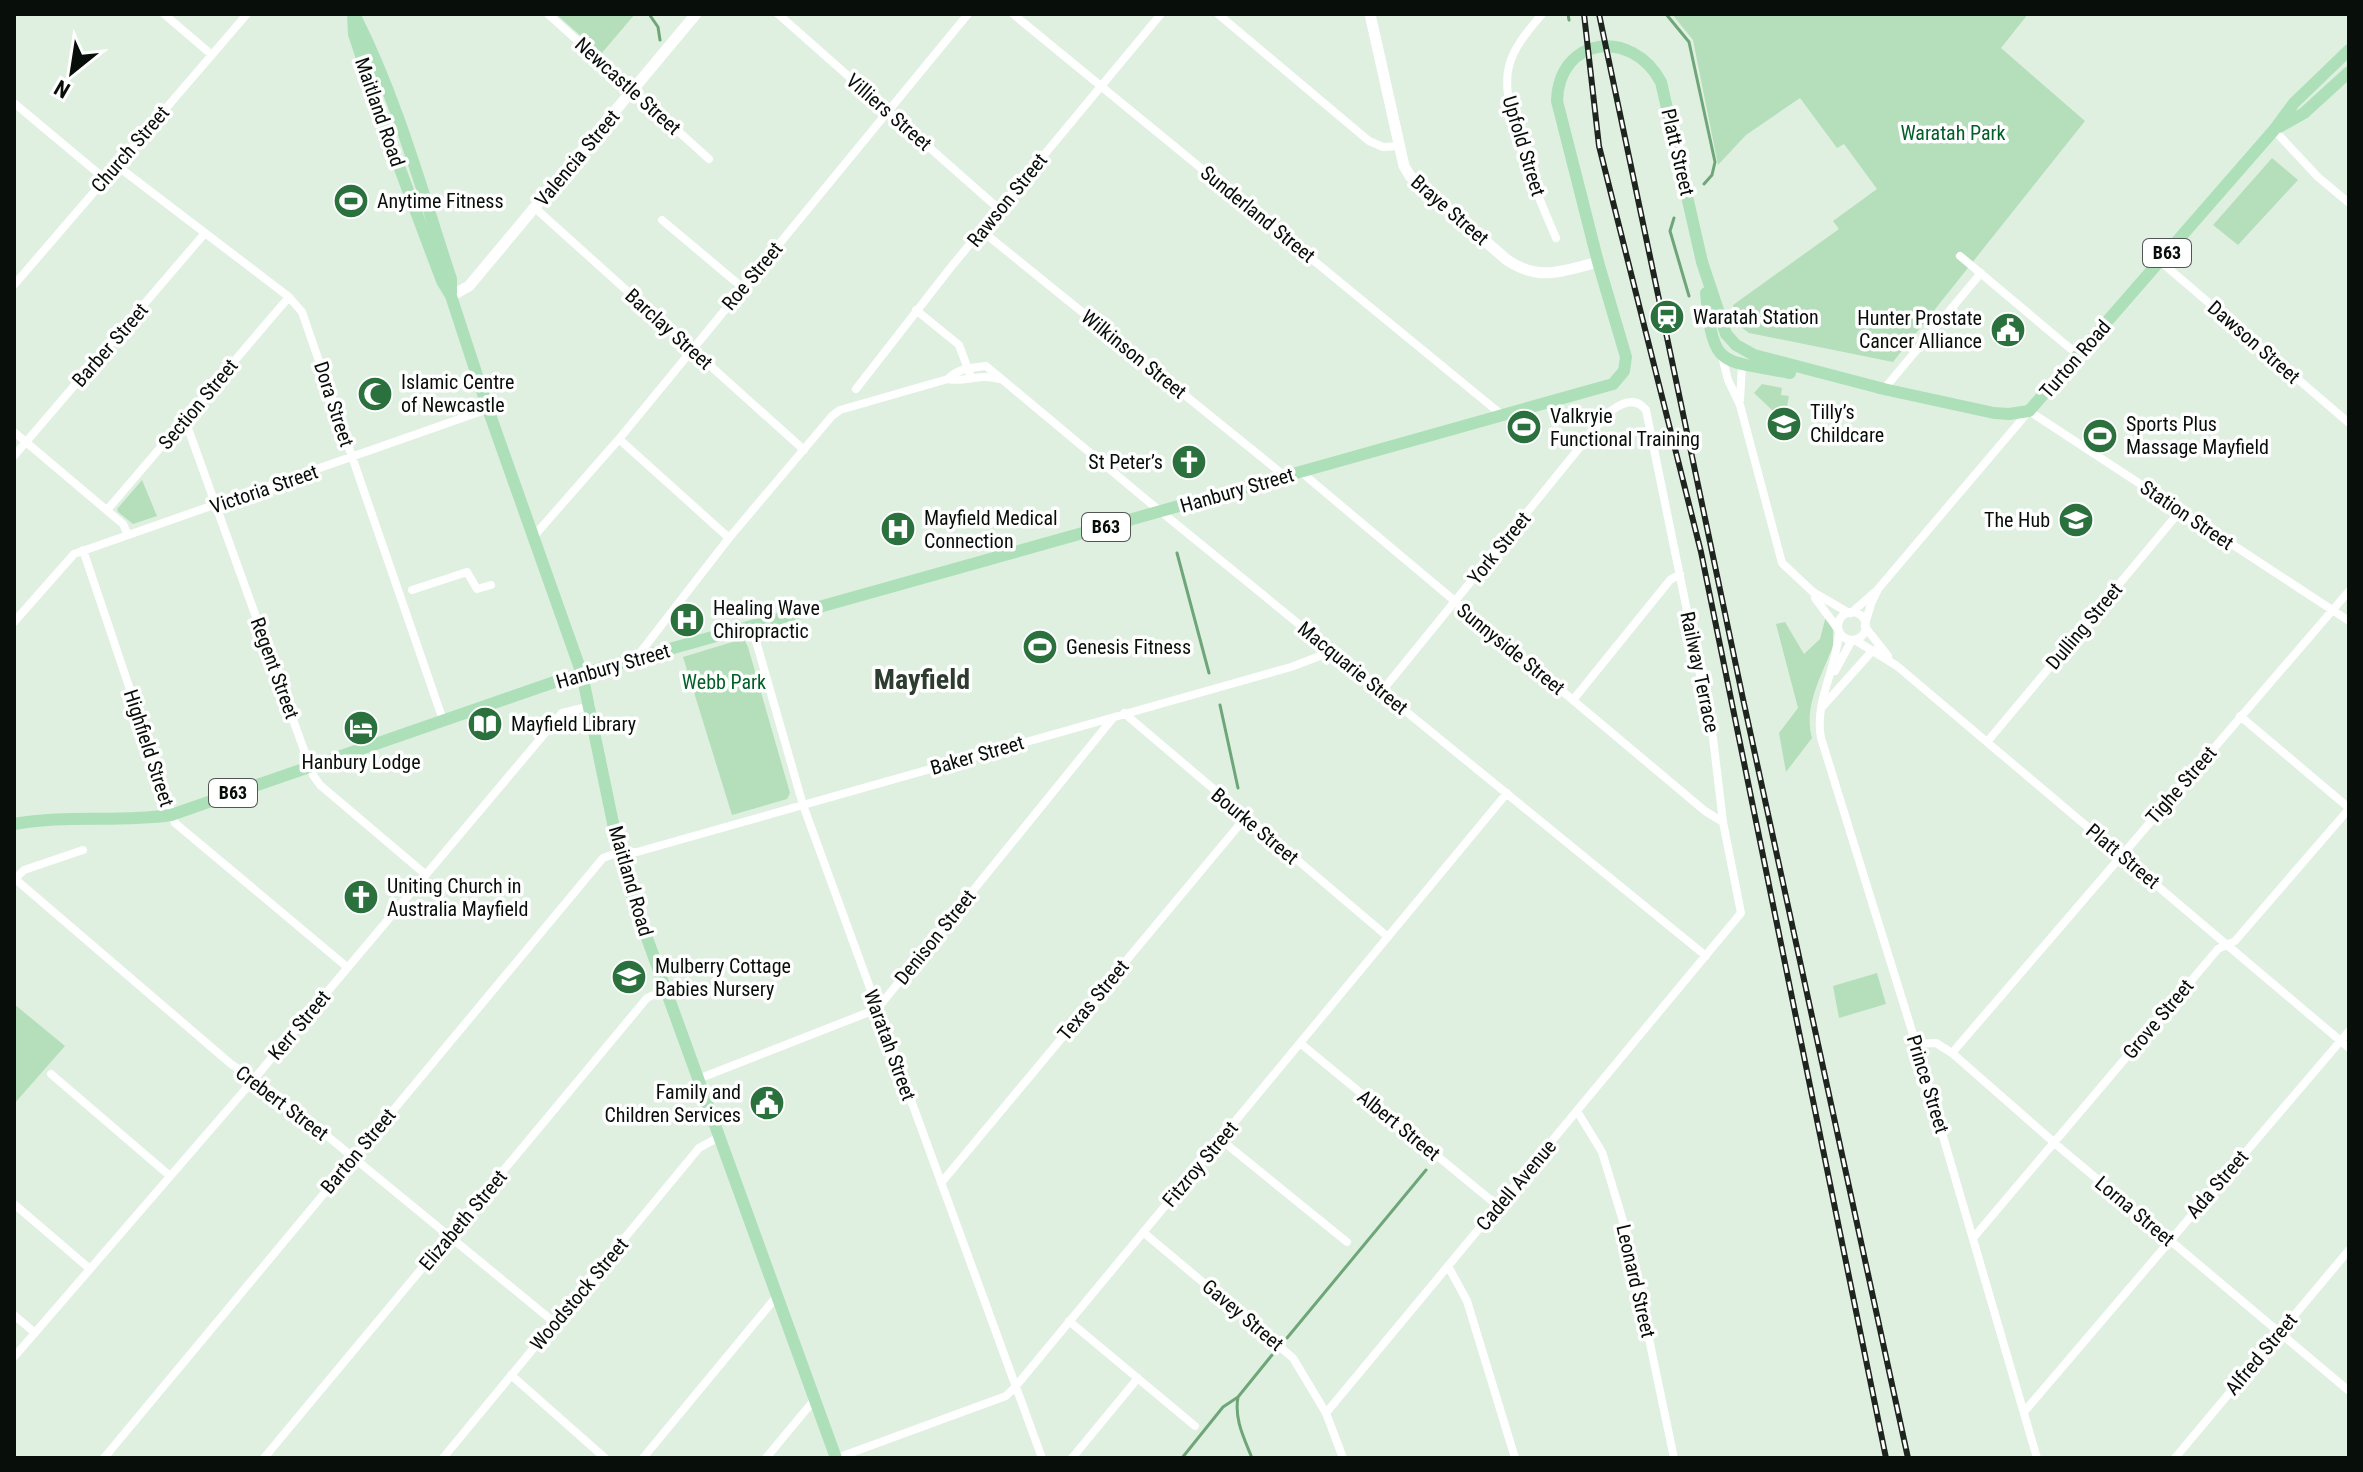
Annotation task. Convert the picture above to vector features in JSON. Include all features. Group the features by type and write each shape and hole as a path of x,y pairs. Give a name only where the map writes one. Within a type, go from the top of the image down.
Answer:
{"main road":[{"name":"Maitland Road","path":"354,14 354,34 388,137 442,281 451,296 582,674 619,852 631,894 836,1458"},
{"name":"Platt Street","path":"1598,262 1558,109 1561,79 1573,61 1600,46 1618,46 1635,52 1651,66 1661,82 1717,322"},
{"name":"Turton Road","path":"2029,411 2274,130 2294,103 2349,50"},
{"name":"Turton Road","path":"2274,130 2304,113 2349,72"},
{"name":"Hanbury Street","path":"14,824 57,818 125,820 171,815 582,674 1608,386 1616,382 1624,371 1625,352 1598,262"},
{"name":"B63","path":"1717,322 1716,347 1722,356 1742,365 1884,389"},
{"name":"B63","path":"1717,322 1732,341 1754,355 1884,389 1994,413 2029,411"},
{"path":"1717,322 1727,345 1740,358 1742,365"}],"street":[{"path":"164,14 212,55"},
{"name":"Church Street","path":"14,285 247,14"},
{"name":"Newcastle Street","path":"548,14 709,159"},
{"name":"Valencia Street","path":"451,296 469,286 696,14"},
{"name":"Villiers Street","path":"778,14 999,209"},
{"name":"Roe Street","path":"534,536 619,439 968,14"},
{"name":"Sunderland Street","path":"1013,14 1502,415"},
{"name":"Rawson Street","path":"856,389 916,310 1161,14"},
{"path":"1218,14 1369,141 1383,147 1399,146"},
{"name":"Braye Street","path":"1370,14 1399,146 1410,176 1517,266 1545,274 1598,262"},
{"name":"Upfold Street","path":"1542,14 1514,52 1508,71 1507,90 1534,184 1556,238"},
{"path":"14,103 105,179"},
{"path":"2274,130 2318,177 2349,203"},
{"name":"Dora Street","path":"116,165 289,297 302,312 443,720"},
{"name":"Barclay Street","path":"535,208 804,450"},
{"path":"662,220 743,288"},
{"name":"Wilkinson Street","path":"982,231 1286,477"},
{"name":"Barber Street","path":"14,456 205,233"},
{"path":"1960,256 2078,355"},
{"name":"Dawson Street","path":"2160,261 2349,423"},
{"path":"1884,389 1981,273"},
{"name":"Section Street","path":"107,510 289,297"},
{"path":"633,661 729,538 832,416 840,410 948,379 958,381 970,372 959,345 916,310"},
{"path":"1722,356 1728,380 1740,405 1780,559 1787,571 1807,588 1850,613 1861,616 1865,625 1862,635 1854,640 1844,638 1807,588"},
{"path":"1740,405 1742,365"},
{"name":"Macquarie Street","path":"970,372 986,366 993,370 999,379 1706,956"},
{"name":"Railway Terrace","path":"1617,405 1632,401 1640,403 1646,410 1713,738 1723,822 1741,913 1706,956"},
{"name":"York Street","path":"1382,691 1617,405"},
{"name":"Victoria Street","path":"83,550 488,409"},
{"name":"Station Street","path":"2029,411 2349,621"},
{"name":"Turton Road","path":"1850,613 1878,589 2029,411"},
{"name":"Regent Street","path":"185,420 310,766 320,785 425,874"},
{"path":"14,432 123,524 128,535"},
{"path":"619,439 729,538"},
{"name":"Sunnyside Street","path":"1301,472 1454,603 1705,811 1723,822"},
{"name":"Dulling Street","path":"1987,742 2181,510"},
{"path":"14,622 67,559 83,550"},
{"name":"Highfield Street","path":"83,550 171,815 178,827 347,967"},
{"path":"412,590 467,572 471,563"},
{"path":"467,572 477,589 491,585"},
{"path":"1573,700 1670,580 1680,574"},
{"name":"Turton Road","path":"1865,625 1878,589"},
{"name":"Tighe Street","path":"1952,1053 2349,591"},
{"path":"1838,630 1840,620 1850,613"},
{"name":"Platt Street","path":"1865,625 1897,666"},
{"name":"Waratah Street","path":"752,627 803,805 1042,1458"},
{"name":"Prince Street","path":"1838,630 1832,675 1820,712 1821,738 1974,1237 2037,1458"},
{"name":"Platt Street","path":"1854,640 1897,666 2349,1048"},
{"name":"Prince Street","path":"1832,675 1854,640"},
{"path":"1820,712 1873,650"},
{"name":"Baker Street","path":"619,852 637,852 1291,667 1333,651"},
{"name":"Kerr Street","path":"14,1357 562,713 591,706"},
{"name":"Bourke Street","path":"1124,713 1388,937"},
{"name":"Denison Street","path":"698,1079 877,1009 1114,716"},
{"path":"2240,716 2349,809"},
{"name":"Fitzroy Street","path":"836,1458 1006,1396 1507,793"},
{"name":"Grove Street","path":"1974,1237 2218,949 2235,941 2349,809"},
{"name":"Texas Street","path":"941,1183 1245,818"},
{"path":"14,879 24,870 83,850"},
{"name":"Barton Street","path":"104,1458 594,867 603,858 619,852"},
{"name":"Crebert Street","path":"14,879 231,1064 276,1094 555,1323"},
{"name":"Cadell Avenue","path":"1326,1413 1706,956"},
{"name":"Elizabeth Street","path":"264,1458 647,998 666,989"},
{"name":"Ada Street","path":"2024,1412 2349,1031"},
{"name":"Albert Street","path":"1300,1043 1498,1206"},
{"name":"Lorna Street","path":"1916,1044 1936,1043 1952,1053 2169,1241 2349,1391"},
{"path":"51,1074 170,1176"},
{"name":"Leonard Street","path":"1577,1111 1602,1152 1627,1234 1674,1458"},
{"name":"Woodstock Street","path":"443,1458 699,1148 719,1137"},
{"path":"1220,1139 1347,1242"},
{"path":"14,1204 90,1269"},
{"name":"Gavey Street","path":"1143,1232 1293,1358 1326,1413 1343,1458"},
{"name":"Alfred Street","path":"2175,1458 2349,1250"},
{"path":"1448,1266 1467,1301 1515,1458"},
{"path":"643,1458 777,1296"},
{"path":"14,1315 35,1333"},
{"path":"1069,1321 1195,1426"},
{"path":"511,1375 605,1458"},
{"path":"1072,1458 1138,1378"},
{"path":"766,1458 815,1399"}],"green space":[{"path":"556,14 635,14 601,54"},
{"name":"Waratah Park","path":"1672,14 2028,14 2001,48 2085,121 1893,362 1749,333 1737,324 1733,305 1839,229 1833,221 1877,189 1844,144 1837,148 1800,98 1746,135 1718,165 1693,40"},
{"path":"2272,158 2298,180 2238,245 2213,225"},
{"path":"1762,384 1782,388 1781,395 1789,396 1786,432 1780,430 1773,411 1754,393"},
{"path":"142,480 157,516 133,524 117,509"},
{"path":"1826,616 1833,630 1833,646 1812,703 1812,738 1786,772 1779,733 1798,708 1776,624 1785,622 1804,654 1820,639"},
{"name":"Webb Park","path":"739,640 745,641 748,647 790,793 787,799 732,815 683,657"},
{"path":"1877,973 1886,1004 1839,1018 1833,986"},
{"path":"14,1004 65,1046 14,1104"}],"waterway":[{"path":"649,14 658,27 660,40"},
{"path":"1568,14 1569,20"},
{"path":"1666,14 1689,42 1715,162 1712,175 1704,184"},
{"path":"1674,218 1670,231 1689,296"},
{"path":"1177,553 1209,673"},
{"path":"1220,705 1238,788"},
{"path":"1287,1338 1426,1170"},
{"path":"1182,1458 1223,1407 1238,1397 1272,1355"},
{"path":"1238,1397 1239,1421 1252,1458"}],"railway":[{"path":"1584,14 1599,146 1701,552 1886,1458"},
{"path":"1599,14 1743,699 1908,1458"}],"place":[{"name":"Anytime Fitness","path":"351,201"},
{"name":"Waratah Station","path":"1667,317"},
{"name":"Hunter Prostate Cancer Alliance","path":"2008,330"},
{"name":"Islamic Centre of Newcastle","path":"375,394"},
{"name":"Tilly’s Childcare","path":"1784,424"},
{"name":"Valkryie Functional Training","path":"1524,427"},
{"name":"Sports Plus Massage Mayfield","path":"2100,436"},
{"name":"St Peter’s","path":"1189,462"},
{"name":"The Hub","path":"2076,520"},
{"name":"Mayfield Medical Connection","path":"898,529"},
{"name":"Healing Wave Chiropractic","path":"687,620"},
{"name":"Genesis Fitness","path":"1040,647"},
{"name":"Mayfield Library","path":"485,724"},
{"name":"Hanbury Lodge","path":"361,728"},
{"name":"Uniting Church in Australia Mayfield","path":"361,897"},
{"name":"Mulberry Cottage Babies Nursery","path":"629,977"},
{"name":"Family and Children Services","path":"767,1103"}],"district":[{"name":"Mayfield","path":"922,679"}]}
